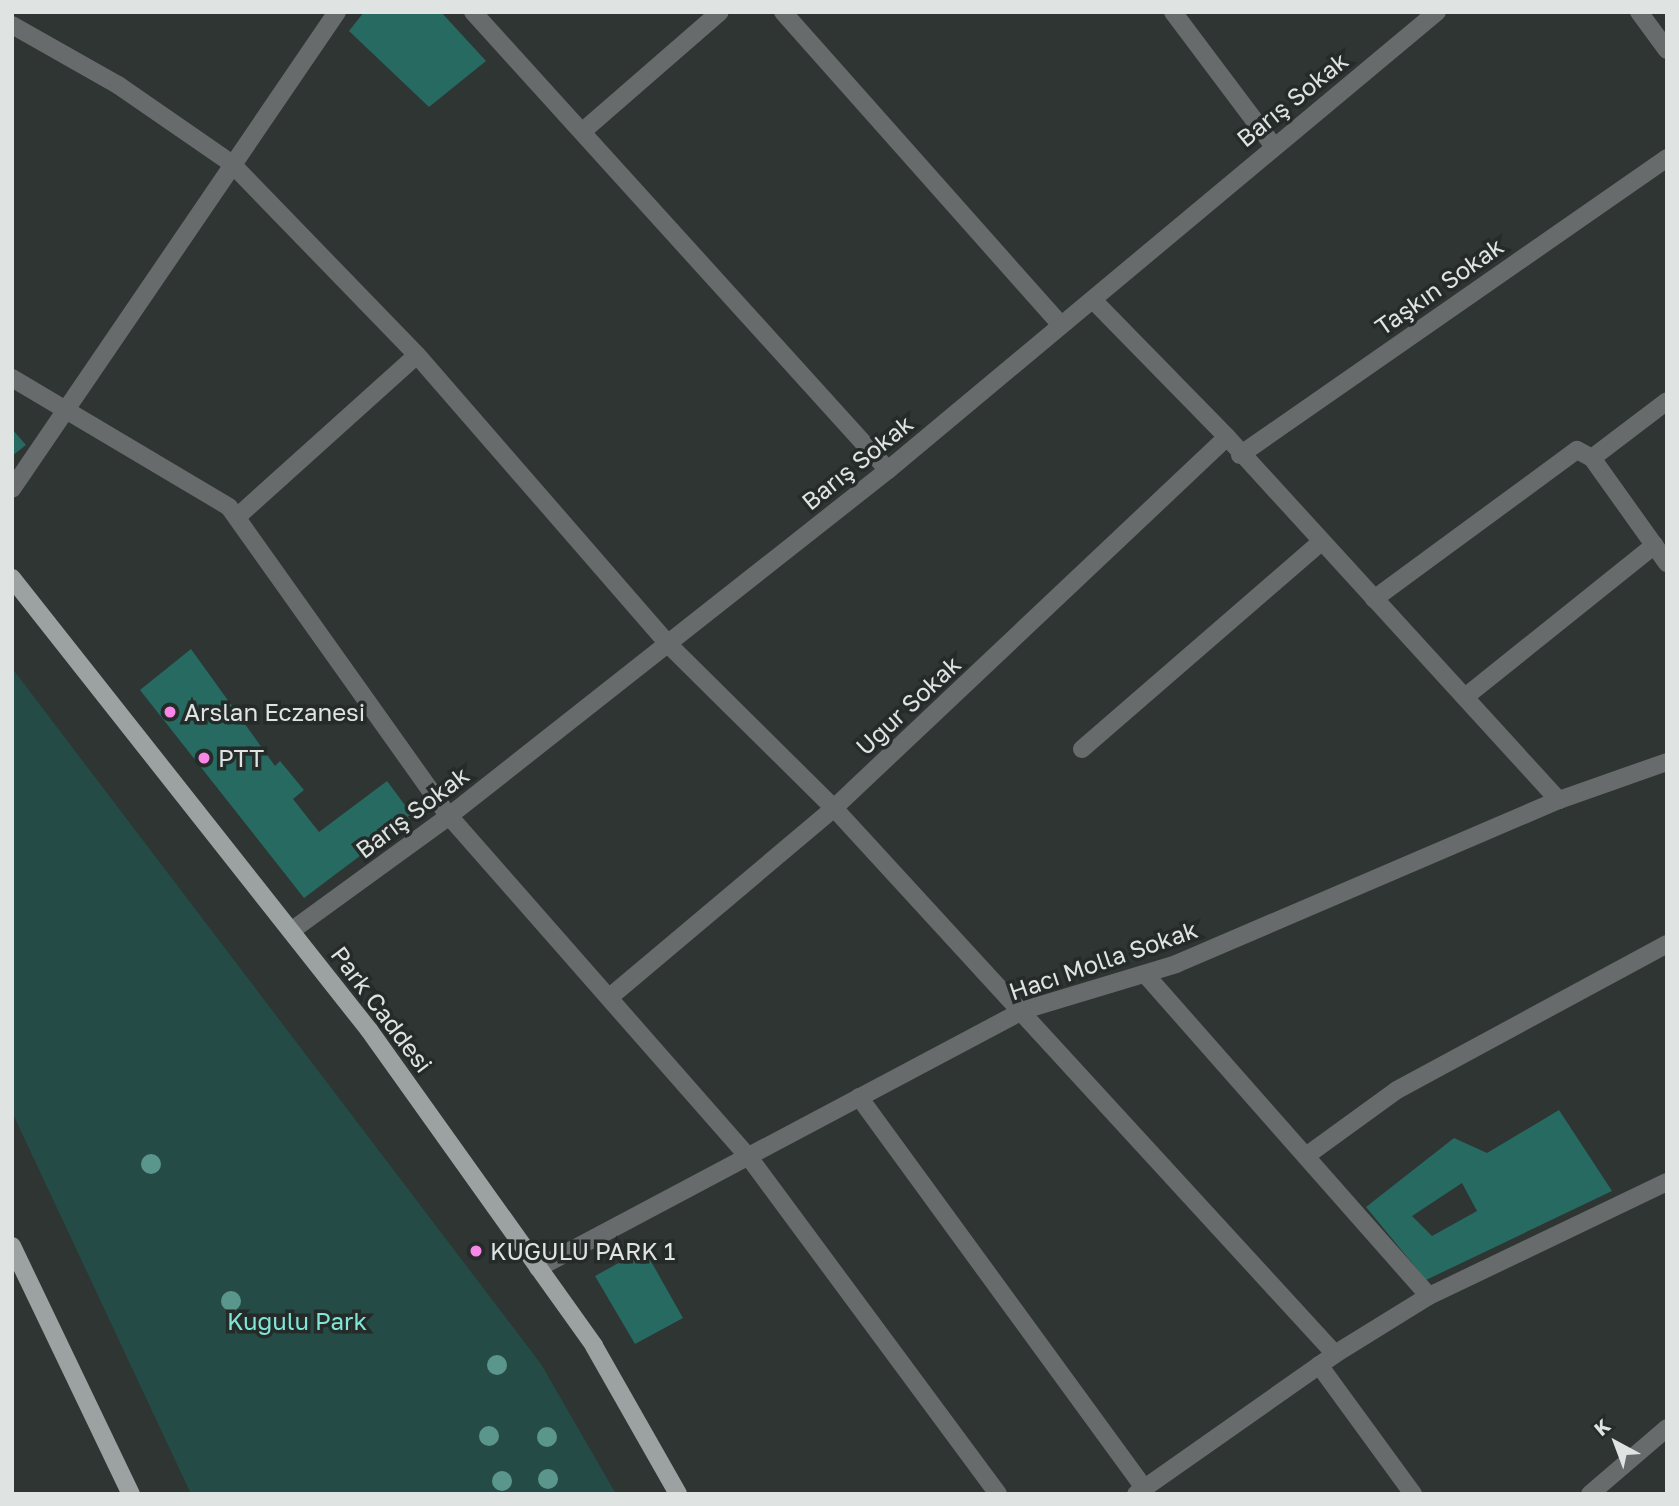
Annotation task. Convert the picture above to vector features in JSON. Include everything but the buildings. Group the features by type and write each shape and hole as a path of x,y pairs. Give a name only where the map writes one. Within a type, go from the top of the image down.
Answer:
{"main road":[{"name":"Park Caddesi","path":"12,578 291,931 538,1268 594,1346 678,1494"},
{"path":"12,1246 131,1494"}],"street":[{"path":"12,489 70,409 231,163 337,12"},
{"path":"473,12 888,470"},
{"path":"583,131 720,12"},
{"path":"782,12 1060,324"},
{"path":"1173,12 1273,145"},
{"name":"Barış Sokak","path":"291,931 449,816 888,470 1060,324 1093,300 1273,145 1437,12"},
{"path":"1639,12 1667,50"},
{"path":"12,25 118,85 231,163 416,355 668,644 834,808 1024,1010 1335,1353"},
{"name":"Taşkın Sokak","path":"1240,455 1667,158"},
{"path":"1093,300 1227,438 1559,800"},
{"path":"237,517 416,355"},
{"path":"12,378 70,409 237,517 449,816 611,996 748,1156 998,1494"},
{"path":"1592,458 1667,401"},
{"name":"Uğur Sokak","path":"611,996 834,808 1227,438"},
{"path":"1374,599 1577,450 1592,458 1667,563"},
{"path":"1082,749 1321,542"},
{"path":"1465,697 1655,545"},
{"name":"Hacı Molla Sokak","path":"538,1268 1024,1010 1145,974 1559,800 1667,762"},
{"path":"1306,1156 1397,1090 1667,944"},
{"path":"1145,974 1429,1296"},
{"path":"859,1097 1140,1491 1335,1353 1429,1296 1667,1182"},
{"path":"1318,1365 1413,1494"},
{"path":"1598,1492 1667,1428"}],"green space":[{"name":"Kuğulu Park","path":"12,668 541,1364 616,1494 191,1494 12,1112"}],"place":[{"name":"Arslan Eczanesi","path":"170,712"},
{"name":"PTT","path":"204,758"},
{"name":"KUĞULU PARK 1","path":"476,1251"}]}
